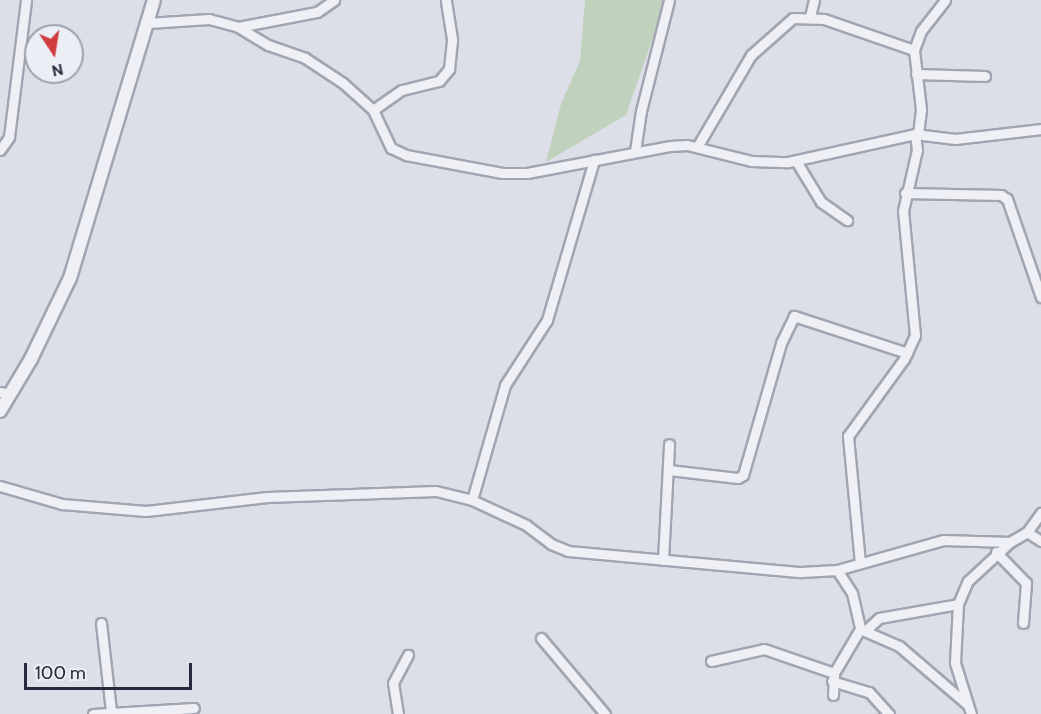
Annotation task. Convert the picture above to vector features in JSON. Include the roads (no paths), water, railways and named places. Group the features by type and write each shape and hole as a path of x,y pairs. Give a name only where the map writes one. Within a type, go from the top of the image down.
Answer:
{"street":[{"path":"0,150 9,137 26,0"},
{"path":"0,411 5,393 36,350 70,278 154,0"},
{"path":"238,27 317,12 334,0"},
{"path":"374,110 402,90 439,81 449,69 452,39 446,0"},
{"path":"635,151 641,111 669,0"},
{"path":"810,16 813,0"},
{"path":"860,563 848,436 907,353 915,335 906,251 905,193 917,150 916,134 921,109 914,50 921,31 945,0"},
{"path":"697,147 751,55 793,18 810,16 914,50"},
{"path":"148,23 208,19 238,27 268,45 305,58 343,83 374,110 391,148 406,155 502,173 594,160 635,151 697,147 751,160 796,161 916,134 955,140 1041,129"},
{"path":"916,74 985,76"},
{"path":"472,500 505,385 548,320 594,160"},
{"path":"796,161 821,202 847,220"},
{"path":"905,193 1001,195 1007,199 1041,297"},
{"path":"669,470 738,478 743,475 781,343 794,316 820,321 907,353"},
{"path":"663,560 669,444"},
{"path":"0,486 62,504 134,511 338,492 436,491 472,500 526,525 551,544 568,551 737,569 837,570 943,540 1010,543"},
{"path":"969,709 955,663 958,604 968,581 996,552 1027,532 1041,513"},
{"path":"1027,532 1041,541"},
{"path":"996,552 1026,583 1023,623"},
{"path":"837,570 852,593 862,630"},
{"path":"833,695 833,677 862,630 879,618 958,604"},
{"path":"101,623 111,711"},
{"path":"862,630 900,646 969,709"},
{"path":"541,638 605,714"},
{"path":"711,661 764,649 869,692 889,714"},
{"path":"398,714 393,683 408,655"},
{"path":"93,714 111,711 194,708"}]}
